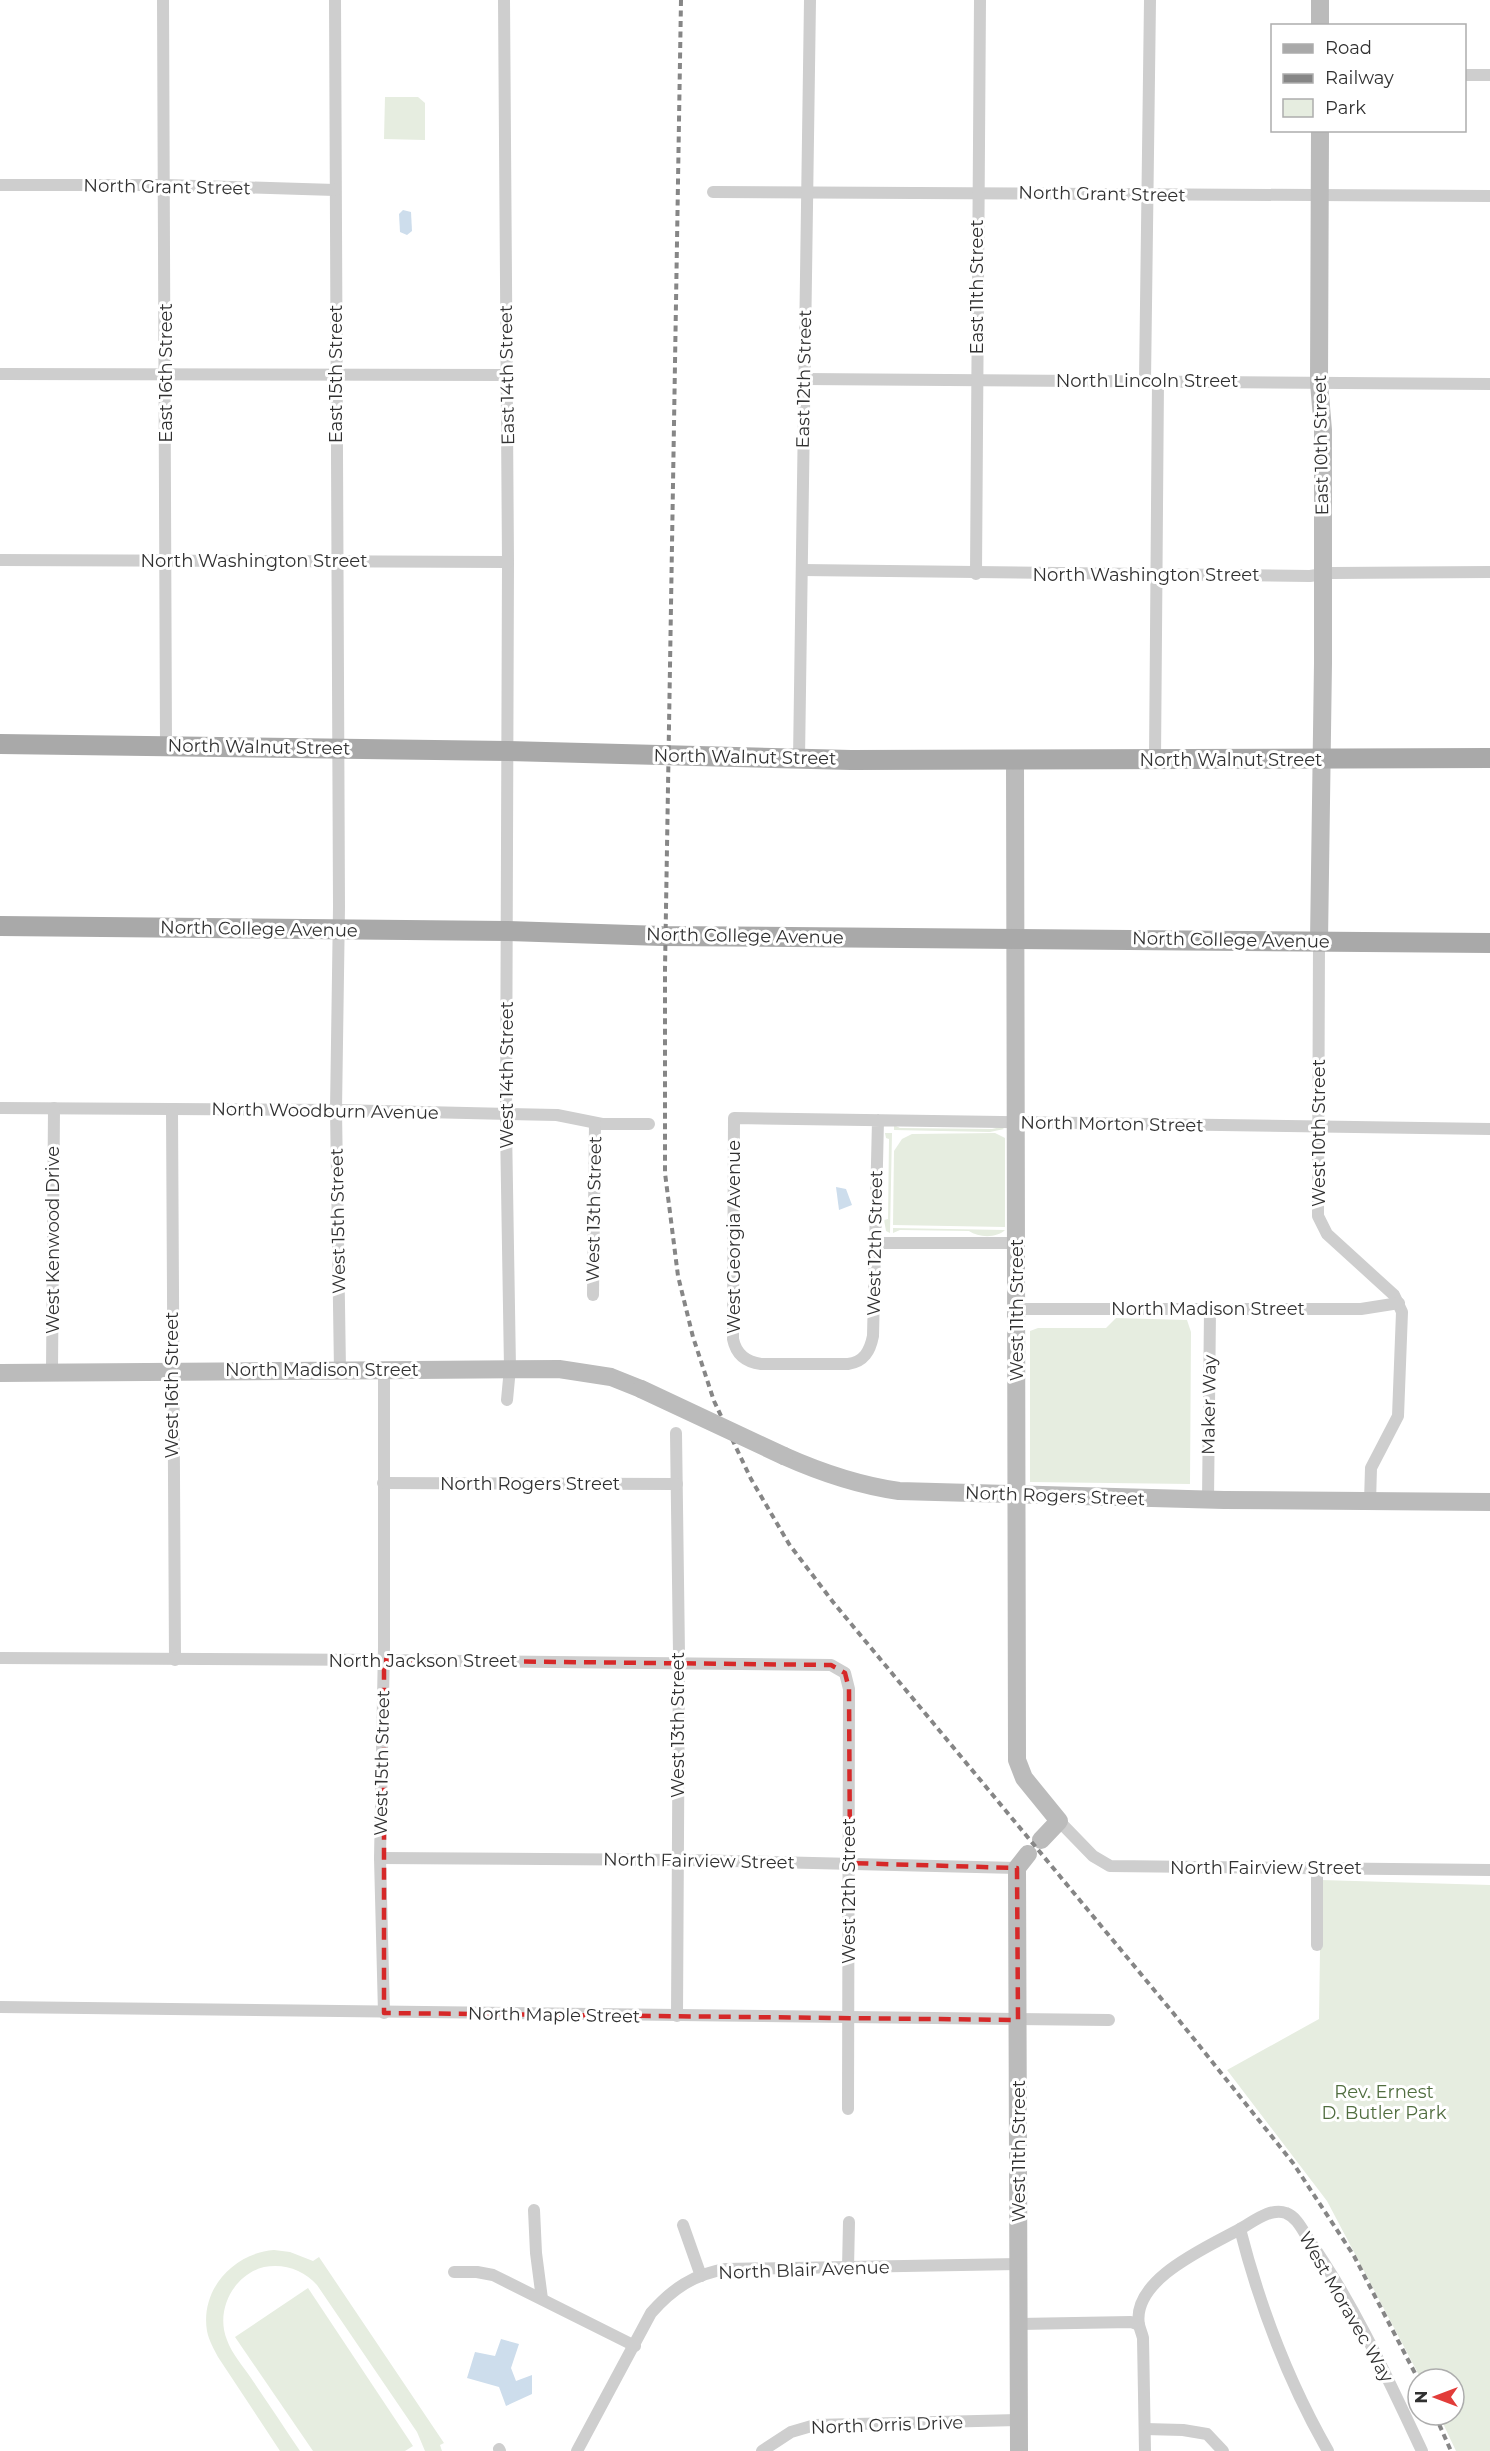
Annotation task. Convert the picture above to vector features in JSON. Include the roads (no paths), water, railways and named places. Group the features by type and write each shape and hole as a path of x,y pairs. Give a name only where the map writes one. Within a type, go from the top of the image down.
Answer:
{"main road":[{"name":"North Walnut Street","path":"0,744 507,751 799,759 1490,758"},
{"name":"North College Avenue","path":"0,926 507,931 662,936 1490,943"}],"street":[{"name":"East 16th Street","path":"163,0 166,746"},
{"name":"East 15th Street","path":"335,0 338,748"},
{"name":"East 14th Street","path":"504,0 507,751"},
{"name":"East 12th Street","path":"799,759 810,0"},
{"name":"East 11th Street","path":"976,574 980,0"},
{"path":"1145,381 1150,0"},
{"path":"1320,0 1320,24"},
{"path":"1466,75 1490,75"},
{"name":"East 10th Street","path":"1320,132 1319,382 1323,430 1321,760"},
{"name":"North Grant Street","path":"0,185 335,190"},
{"name":"North Grant Street","path":"713,192 1490,196"},
{"path":"0,374 507,375"},
{"name":"North Lincoln Street","path":"804,379 1490,384"},
{"path":"1155,760 1158,381"},
{"name":"North Washington Street","path":"0,560 508,562"},
{"name":"North Washington Street","path":"802,570 1157,576 1490,572"},
{"name":"West 15th Street","path":"338,748 339,930 336,1110 340,1370"},
{"name":"West 14th Street","path":"507,751 510,1368 507,1400"},
{"name":"West 11th Street","path":"1015,760 1018,1766 1024,1778 1059,1821"},
{"name":"West 10th Street","path":"1321,760 1318,1216 1334,1241 1394,1295 1399,1303"},
{"name":"North Woodburn Avenue","path":"0,1108 336,1110 556,1115 595,1123 649,1124"},
{"name":"West Kenwood Drive","path":"52,1372 54,1108"},
{"name":"West 16th Street","path":"172,1110 175,1660"},
{"name":"North Morton Street","path":"734,1118 1490,1129"},
{"name":"West Georgia Avenue","path":"734,1118 733,1339 740,1355 750,1362 761,1364 848,1364 860,1361"},
{"name":"West 12th Street","path":"860,1361 869,1350 873,1335 878,1120"},
{"name":"West 13th Street","path":"593,1295 595,1123"},
{"path":"875,1243 1017,1243"},
{"path":"1370,1502 1371,1468 1398,1416 1402,1341 1402,1312 1399,1303"},
{"name":"North Madison Street","path":"1017,1309 1361,1309 1399,1303"},
{"name":"Maker Way","path":"1208,1500 1210,1310"},
{"name":"North Madison Street","path":"0,1372 559,1369 611,1377 641,1389"},
{"name":"West 15th Street","path":"384,1370 384,1659 380,1858 384,2013"},
{"name":"North Rogers Street","path":"641,1389 829,1476 864,1486 899,1491 1208,1500 1490,1502"},
{"name":"West 13th Street","path":"676,1433 679,1664 677,2016"},
{"name":"North Rogers Street","path":"383,1483 677,1484"},
{"name":"North Jackson Street","path":"0,1658 384,1659 831,1665 845,1673"},
{"name":"West 12th Street","path":"845,1673 849,1689 848,2109"},
{"path":"1041,1840 1059,1821"},
{"name":"North Fairview Street","path":"1059,1821 1093,1856 1110,1866 1490,1870"},
{"name":"North Fairview Street","path":"380,1858 850,1863 1022,1861"},
{"name":"West 11th Street","path":"1019,2451 1018,2020 1022,1861"},
{"path":"1317,1868 1317,1945"},
{"name":"North Maple Street","path":"0,2007 1109,2020"},
{"path":"534,2211 536,2253 542,2299"},
{"name":"West Moravec Way","path":"1139,2325 1145,2296 1153,2282 1168,2270 1271,2212 1287,2213 1294,2218 1320,2256 1371,2343 1422,2451"},
{"path":"848,2268 849,2222"},
{"path":"683,2225 701,2276"},
{"path":"1240,2229 1255,2286 1277,2347 1295,2388 1328,2451"},
{"name":"North Blair Avenue","path":"577,2451 651,2313 678,2287 701,2276 726,2269 1019,2264"},
{"path":"454,2272 477,2272 492,2275 635,2346"},
{"path":"1019,2324 1131,2322 1139,2325 1143,2338 1144,2451"},
{"name":"North Orris Drive","path":"762,2451 792,2432 815,2425 1019,2420"},
{"path":"1145,2430 1183,2430 1207,2434 1223,2451"}],"water":[{"path":"403,210 411,212 412,231 407,235 400,232 399,214"},
{"path":"836,1187 846,1189 852,1205 839,1210"},
{"path":"501,2339 519,2344 511,2368 516,2381 532,2375 532,2394 506,2406 499,2387 467,2378 475,2352 495,2356"}],"railway":[{"path":"681,0 665,969 665,1173 678,1276 693,1337 714,1401 751,1479 789,1544 833,1602 1174,2014 1293,2163 1354,2256 1412,2367"},
{"path":"1440,2427 1451,2451"}],"park label":[{"name":"Rev. Ernest D. Butler Park","path":"1384,2102"}]}
